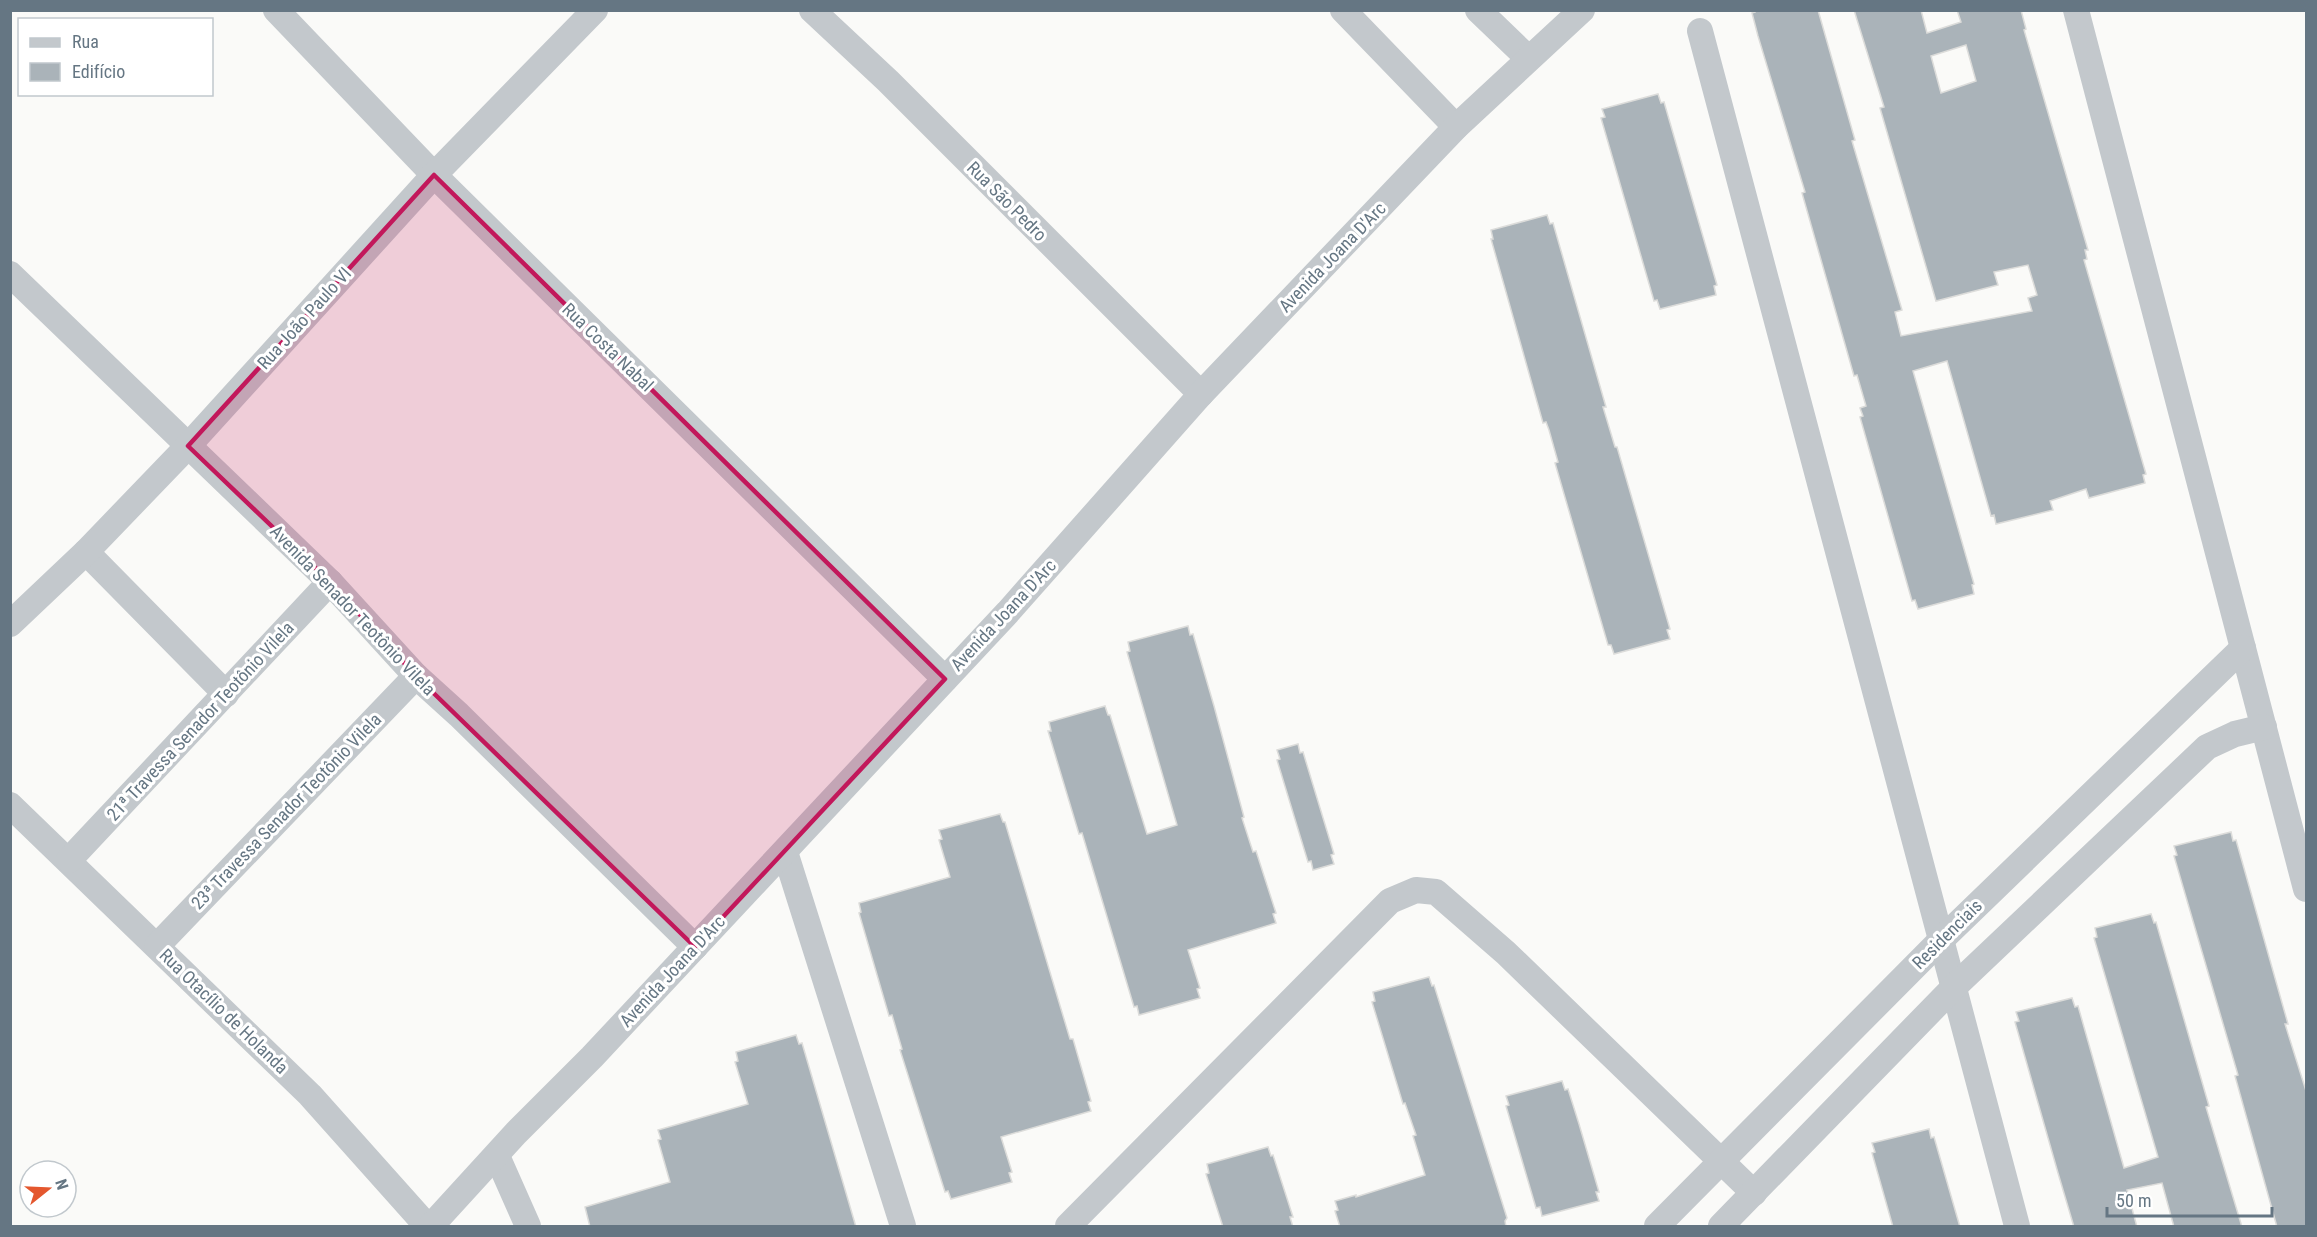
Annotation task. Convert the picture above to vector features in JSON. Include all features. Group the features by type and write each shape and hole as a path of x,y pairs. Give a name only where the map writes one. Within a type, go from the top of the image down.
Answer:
{"street":[{"name":"Rua Costa Nabal","path":"276,10 434,175 945,679"},
{"name":"Rua João Paulo VI","path":"10,624 86,552 188,446 434,175 595,10"},
{"name":"Rua São Pedro","path":"812,10 888,81 1201,394"},
{"path":"1343,10 1456,127"},
{"path":"1478,10 1528,58"},
{"name":"Avenida Joana D'Arc","path":"431,1227 516,1133 592,1057 1008,612 1201,394 1456,127 1582,10"},
{"path":"2076,10 2307,889"},
{"path":"1700,32 2017,1227"},
{"name":"Avenida Senador Teotônio Vilela","path":"10,274 330,582 416,676 459,715 695,947"},
{"path":"86,552 226,694"},
{"name":"21ª Travessa Senador Teotônio Vilela","path":"69,860 330,582"},
{"name":"Residenciais","path":"1657,1227 1941,940 2243,648"},
{"name":"23ª Travessa Senador Teotônio Vilela","path":"157,946 416,676"},
{"path":"1721,1227 1954,987 2208,747 2235,734 2264,727"},
{"name":"Rua Otacílio de Holanda","path":"10,805 310,1095 427,1227"},
{"path":"785,852 903,1227"},
{"path":"1068,1227 1390,901 1416,890 1436,892 1506,953 1754,1193"},
{"path":"497,1156 528,1227"}],"highlighted area":[{"path":"434,175 945,679 695,947 416,676 330,582 188,446"}],"building":[{"path":"1754,10 1818,10 1855,140 1852,141 1902,310 1895,312 1901,336 2032,311 2028,298 2037,295 2028,265 1994,272 1998,285 1936,301 1880,108 1884,107 1854,10 1921,10 1927,33 1961,22 1957,10 2021,10 2026,29 2024,30 2088,250 2085,250 2087,259 2084,260 2146,474 2143,475 2145,483 2089,498 2086,489 2050,501 2053,510 1996,524 1994,515 1991,516 1947,361 1913,371 1974,584 1972,585 1974,594 1918,609 1915,600 1912,601 1860,417 1863,416 1860,408 1866,406 1857,375 1854,376 1802,193 1805,192 1752,13 1755,12","holes":["1966,45 1976,81 1941,93 1931,56"]},
{"path":"1658,94 1661,103 1664,102 1717,285 1714,286 1716,295 1660,309 1657,300 1654,301 1601,118 1605,117 1602,109"},
{"path":"1547,215 1550,224 1553,223 1606,407 1603,407 1615,447 1617,447 1670,629 1667,630 1670,639 1614,654 1611,645 1608,645 1555,463 1558,462 1549,430 1546,422 1543,423 1491,239 1493,239 1491,230"},
{"path":"1188,626 1190,635 1193,634 1214,706 1244,817 1242,818 1253,852 1256,851 1276,913 1273,914 1276,923 1188,950 1200,988 1197,989 1200,998 1139,1015 1137,1006 1134,1007 1082,833 1079,834 1048,731 1051,731 1049,722 1105,706 1110,715 1147,834 1177,825 1127,652 1130,651 1128,642"},
{"path":"1298,744 1300,753 1303,752 1334,854 1331,855 1334,864 1313,870 1311,861 1308,862 1277,760 1280,759 1277,750"},
{"path":"1000,814 1005,822 1070,1039 1073,1039 1091,1101 1088,1102 1091,1111 1001,1137 1012,1172 1009,1173 1012,1182 951,1199 948,1191 945,1192 900,1050 902,1049 892,1015 889,1016 859,913 861,912 859,903 950,877 939,840 942,839 939,830"},
{"path":"2231,832 2233,841 2236,840 2288,1024 2285,1024 2307,1094 2307,1227 2277,1227 2235,1076 2238,1075 2174,856 2177,855 2174,846"},
{"path":"2151,914 2154,923 2156,922 2209,1106 2206,1107 2242,1227 2174,1227 2162,1183 2127,1190 2137,1227 2074,1227 2058,1173 2015,1022 2019,1021 2016,1012 2072,998 2075,1007 2078,1006 2124,1168 2158,1157 2094,938 2097,937 2095,928"},
{"path":"1429,977 1432,986 1434,985 1507,1218 1506,1227 1340,1227 1335,1211 1338,1210 1335,1201 1356,1195 1356,1197 1425,1175 1413,1136 1416,1135 1405,1103 1403,1104 1372,1002 1375,1001 1373,992"},
{"path":"796,1035 799,1044 802,1043 856,1227 590,1227 585,1207 670,1182 658,1140 661,1139 658,1130 748,1104 735,1062 738,1061 736,1052"},
{"path":"1562,1081 1565,1090 1568,1089 1579,1124 1599,1192 1596,1192 1599,1201 1542,1216 1540,1207 1536,1208 1506,1106 1509,1105 1506,1096"},
{"path":"1929,1129 1931,1138 1934,1137 1960,1227 1893,1227 1872,1153 1875,1152 1872,1143"},
{"path":"1268,1147 1271,1156 1273,1155 1293,1217 1290,1217 1293,1227 1223,1227 1206,1174 1209,1173 1207,1164"}]}
